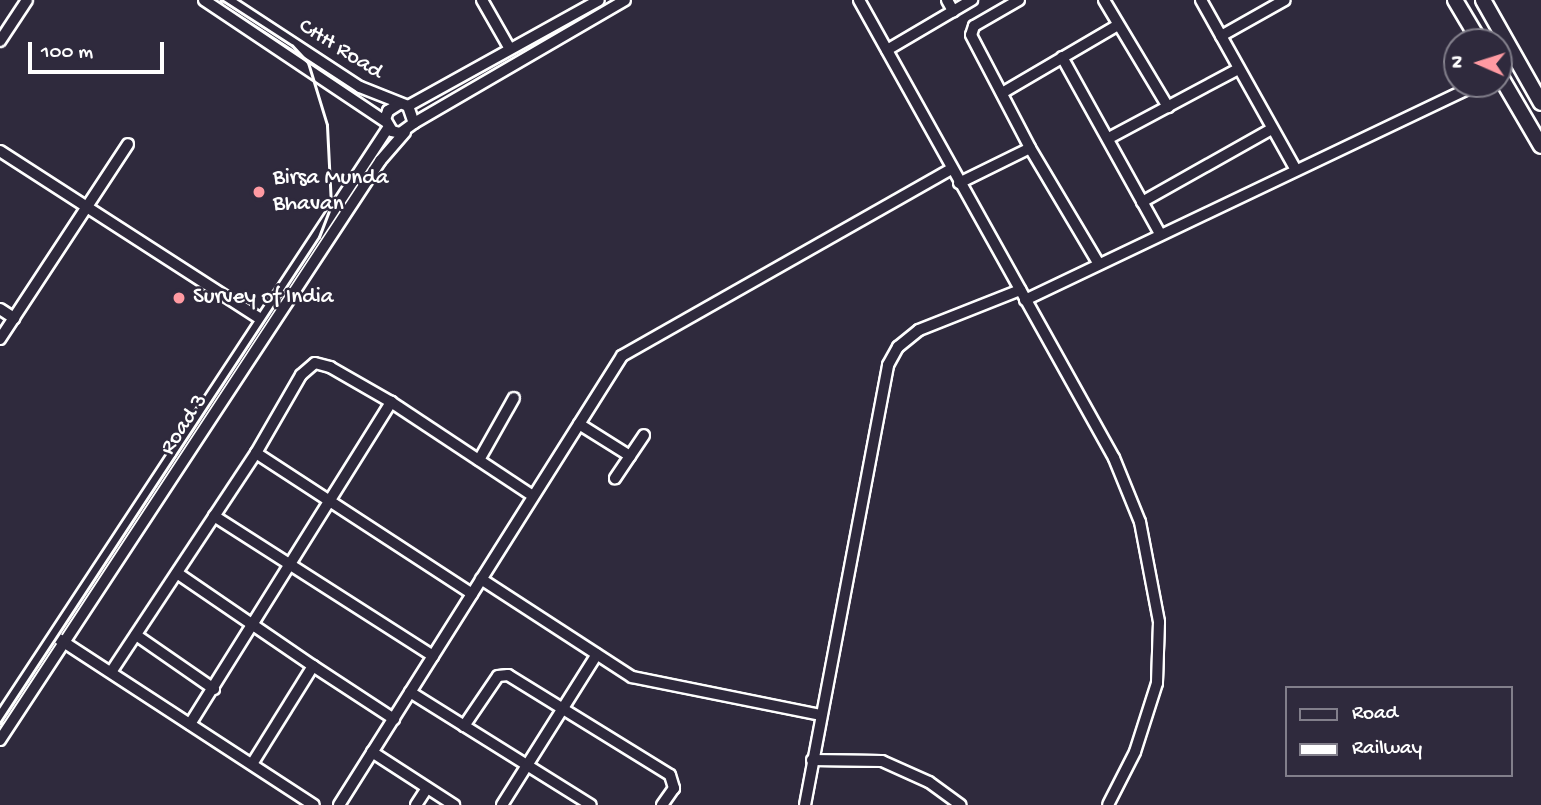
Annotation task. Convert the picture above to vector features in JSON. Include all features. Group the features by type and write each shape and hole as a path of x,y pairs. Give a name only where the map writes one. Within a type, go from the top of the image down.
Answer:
{"highway":[{"path":"1455,0 1472,28"},
{"path":"1483,0 1541,103"},
{"path":"1513,98 1541,146"}],"street":[{"path":"0,41 27,0"},
{"path":"204,0 387,125 405,132"},
{"name":"CHH Road","path":"227,0 360,87 403,105"},
{"path":"482,0 510,49"},
{"path":"599,0 403,105 414,122 625,0"},
{"path":"859,0 1114,458 1140,522 1153,579 1159,622 1157,683 1135,752 1108,805"},
{"path":"947,0 953,11"},
{"path":"887,50 972,0"},
{"path":"1019,0 971,30 1030,148 1099,264"},
{"path":"1104,0 1168,107"},
{"path":"1201,0 1270,130 1296,170"},
{"path":"1221,36 1285,0"},
{"path":"1002,93 1118,25"},
{"path":"1062,57 1160,234"},
{"path":"1109,138 1238,69"},
{"path":"1025,300 1448,98"},
{"name":"Road 3","path":"0,740 200,414 387,125 388,111 403,105"},
{"name":"Road 3","path":"1,714 60,640 210,422 343,218 414,122"},
{"path":"1142,202 1270,130"},
{"path":"0,339 128,144"},
{"path":"959,183 1030,148"},
{"path":"0,151 261,319"},
{"path":"339,805 609,373 636,346 951,169"},
{"path":"333,211 343,218"},
{"path":"805,805 888,365 898,347 919,330 1020,289"},
{"path":"0,309 14,318"},
{"path":"111,672 256,453 302,375 315,363 330,367 391,402 533,496"},
{"path":"479,460 514,398"},
{"path":"190,724 391,402"},
{"path":"200,414 210,422"},
{"path":"579,424 630,456"},
{"path":"615,478 644,435"},
{"path":"256,453 472,594"},
{"path":"214,516 433,656"},
{"path":"177,573 394,719"},
{"path":"481,579 632,677 820,715"},
{"path":"136,635 214,689"},
{"path":"60,640 314,805"},
{"path":"502,805 597,654"},
{"path":"252,764 313,666"},
{"path":"464,726 502,674 670,775 674,788 662,805"},
{"path":"410,692 591,805"},
{"path":"1,714 13,720"},
{"path":"372,752 454,805"},
{"path":"813,760 882,761 929,782 961,805"},
{"path":"416,805 427,788"}],"railway":[{"path":"0,723 319,237 331,205 327,125 308,63 292,46 221,0"}],"place":[{"name":"Birsa Munda Bhavan","path":"259,192"},
{"name":"Survey of India","path":"179,298"}]}
